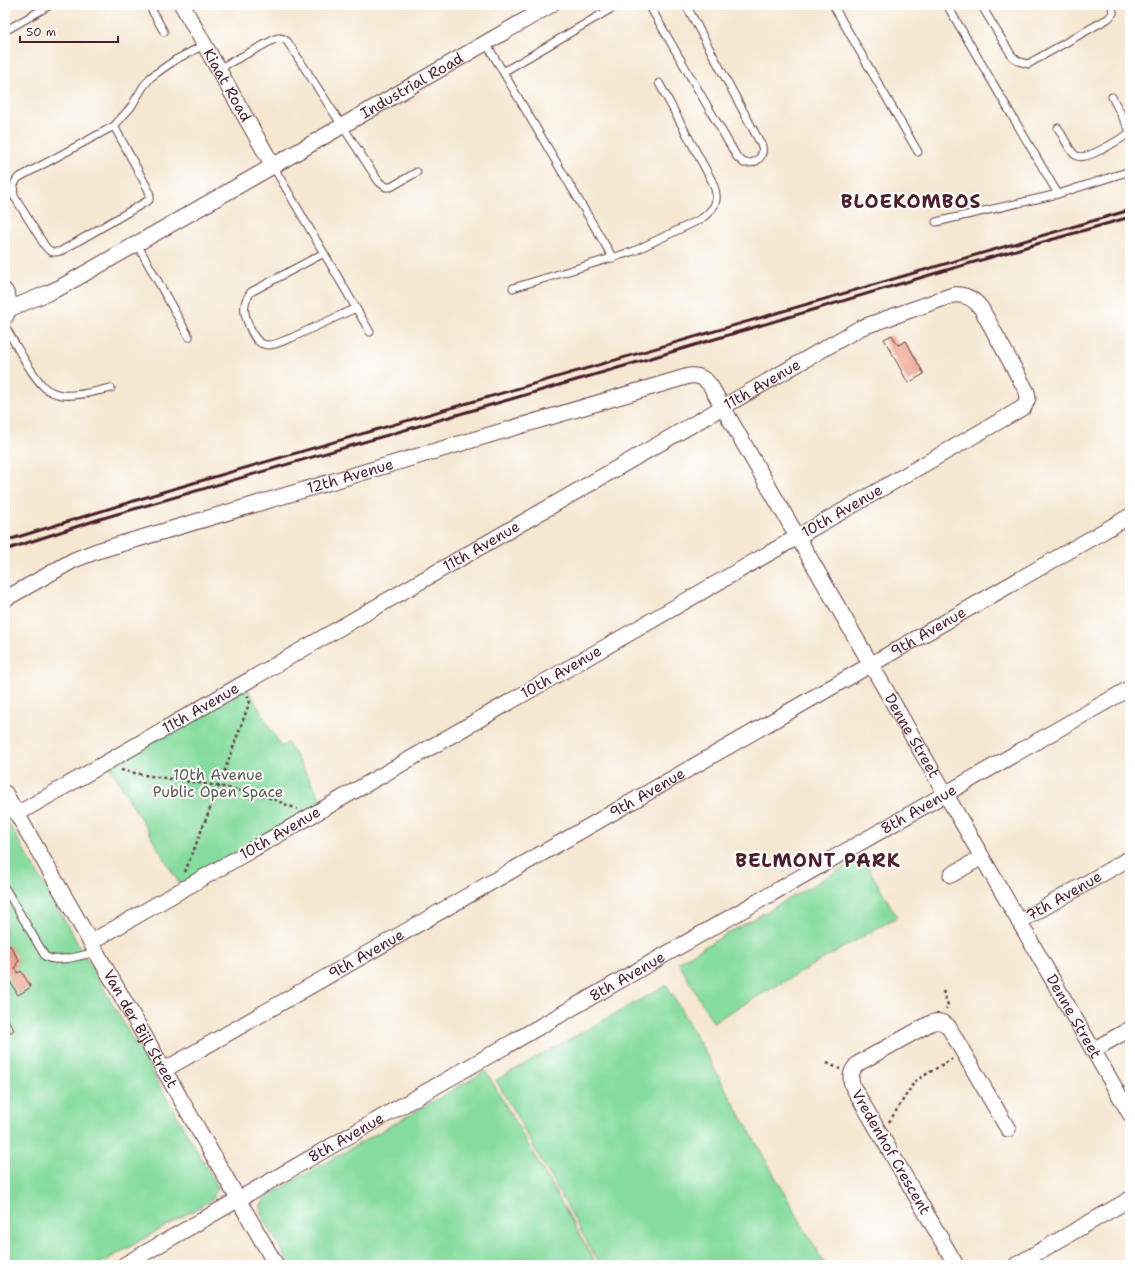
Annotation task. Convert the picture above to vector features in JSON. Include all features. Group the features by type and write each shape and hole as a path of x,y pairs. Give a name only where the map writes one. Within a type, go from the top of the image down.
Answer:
{"street":[{"name":"Kiaat Road","path":"182,5 273,166"},
{"name":"Industrial Road","path":"7,313 48,294 137,244 551,5"},
{"path":"5,291 9,302 7,313"},
{"name":"11th Avenue","path":"17,814 860,328 953,295 967,296 977,303 1025,388 1028,398"},
{"name":"12th Avenue","path":"5,599 74,560 97,551 689,376 700,376 704,378"},
{"name":"Denne Street","path":"704,378 723,407 1130,1114"},
{"name":"10th Avenue","path":"94,947 183,889 1024,407 1028,398"},
{"name":"9th Avenue","path":"164,1070 1130,516"},
{"name":"8th Avenue","path":"124,1265 1130,688"},
{"name":"Van der Bijl Street","path":"5,792 276,1265"},
{"path":"951,875 982,857"},
{"name":"7th Avenue","path":"1019,922 1130,858"},
{"name":"Vredenhof Crescent","path":"938,1022 934,1022 916,1031 859,1063 853,1070 851,1078 852,1083 956,1265"},
{"path":"938,1022 948,1026 1008,1129"},
{"path":"1093,1050 1130,1029"},
{"path":"1016,1265 1130,1199"}],"lane":[{"path":"5,31 50,5"},
{"path":"149,5 164,32"},
{"path":"650,5 737,157 744,163 752,163 762,154 762,146 686,5"},
{"path":"833,5 918,152"},
{"path":"947,5 1058,194"},
{"path":"981,5 1012,56 1018,61 1028,64 1109,18 1113,13 1112,5"},
{"path":"503,72 614,7"},
{"path":"218,69 275,39 284,38 343,126 378,182 382,185 391,187 395,186 417,172"},
{"path":"486,43 613,258"},
{"path":"114,126 148,189 150,195 149,200 61,251 52,252 48,250 14,196 14,183 18,178 114,126 131,107 151,77 170,63 204,45"},
{"path":"513,288 613,258 647,246 701,219 714,207 717,199 717,192 659,83"},
{"path":"1058,128 1073,154 1077,156 1086,156 1112,144 1130,132 1112,97"},
{"path":"273,166 370,332"},
{"path":"936,222 1058,194 1130,171"},
{"path":"137,244 189,337"},
{"path":"324,253 251,292 244,305 244,314 251,332 260,343 267,345 274,344 314,328 356,308"},
{"path":"5,326 31,370 45,388 53,393 63,396 111,388"},
{"path":"5,888 45,956 49,959 58,960 94,947"}],"path":[{"path":"183,889 181,881 219,786 250,701 241,684"},
{"path":"108,761 116,769 144,775 219,786 265,796 303,812 307,818"},
{"path":"938,1022 948,1005 943,991"},
{"path":"882,1134 915,1081 963,1052"}],"green space":[{"name":"10th Avenue Public Open Space","path":"247,688 281,747 288,743 323,802 180,885 110,767"},
{"path":"5,817 218,1187 213,1199 98,1265 5,1265"},
{"path":"862,857 897,917 713,1022 678,962"},
{"path":"667,985 825,1265 600,1265 496,1080"},
{"path":"486,1071 597,1265 290,1265 261,1214 261,1205 266,1197"}],"building":[{"path":"892,335 898,345 906,341 924,374 908,383 884,339"},
{"path":"5,945 6,947 10,945 19,961 15,968 18,973 21,971 31,987 18,995 8,978 10,977 7,972 5,973"},
{"path":"6,1016 14,1030 5,1036 5,1017"}],"railway":[{"path":"5,541 166,491 1130,210"},
{"path":"5,550 100,519 1130,217"}],"district":[{"name":"BLOEKOMBOS","path":"911,201"},
{"name":"BELMONT PARK","path":"818,860"}]}
